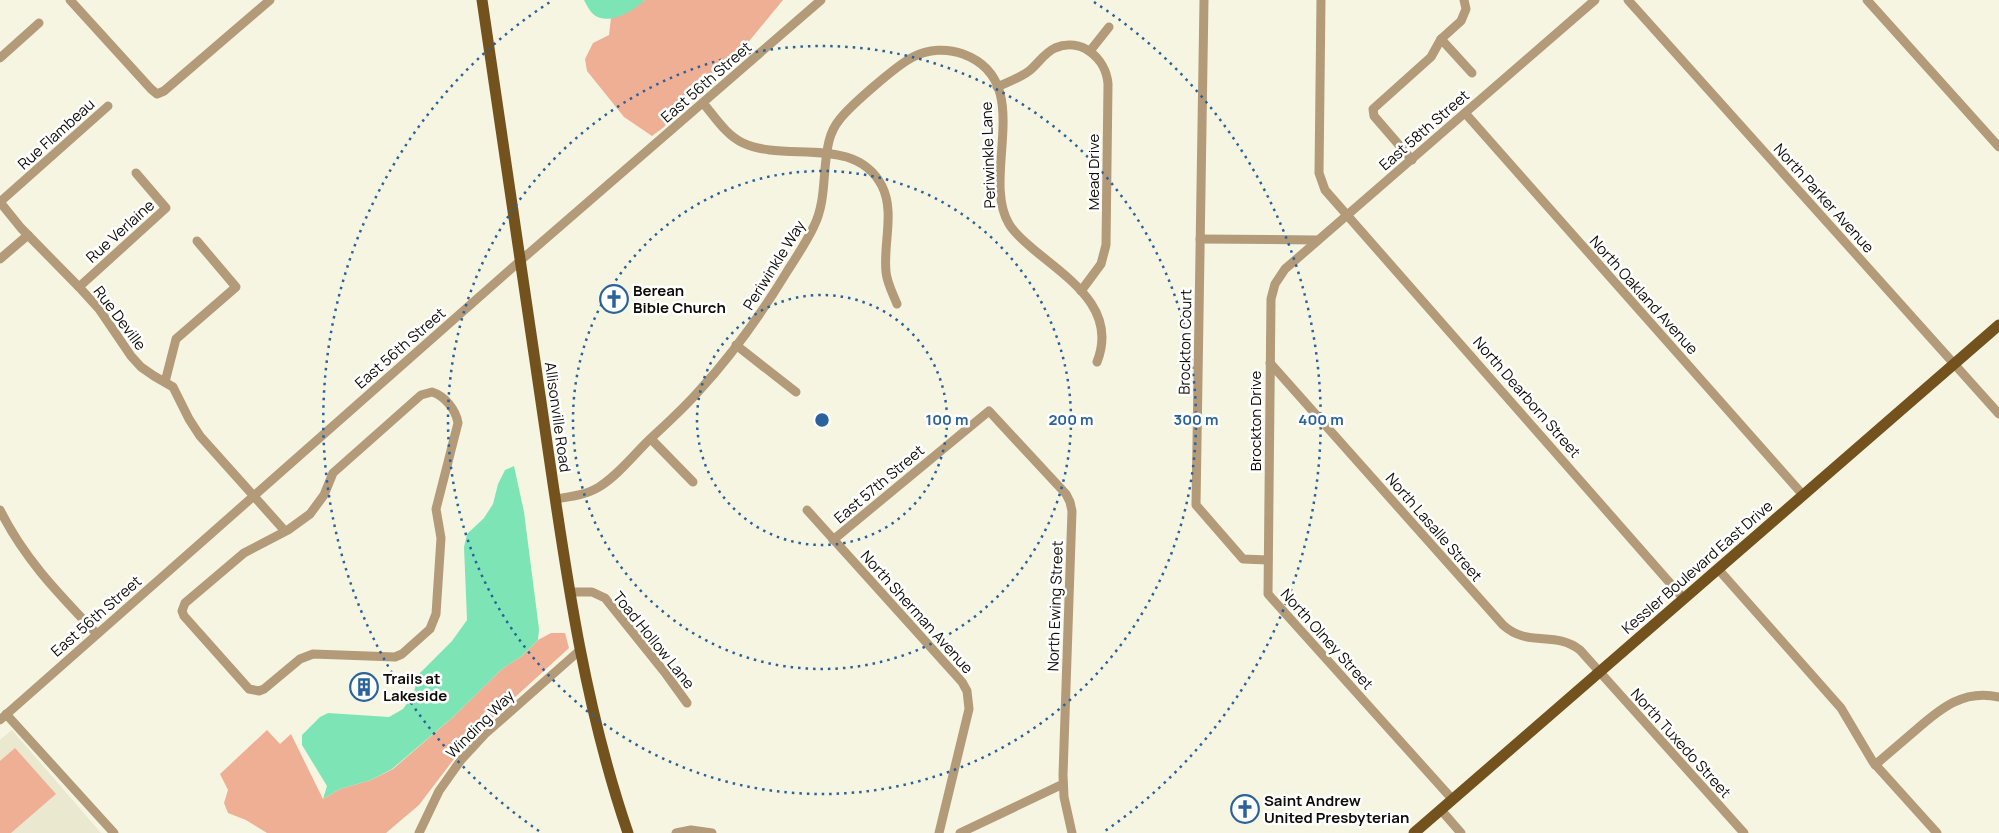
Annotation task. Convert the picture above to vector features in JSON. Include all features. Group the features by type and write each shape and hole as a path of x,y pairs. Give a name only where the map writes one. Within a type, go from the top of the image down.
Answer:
{"main road":[{"name":"Allisonville Road","path":"482,0 579,651 601,747 628,833"},
{"name":"Kessler Boulevard East Drive","path":"1414,833 1999,325"}],"street":[{"path":"70,0 157,94 164,91 270,0"},
{"name":"East 56th Street","path":"3,717 520,261 821,0"},
{"name":"Brockton Court","path":"1204,0 1196,505 1243,558 1268,560"},
{"path":"1321,0 1319,173 1325,190 1347,215"},
{"path":"1412,160 1372,112 1374,107 1430,57 1441,39 1463,18 1466,9 1464,0"},
{"name":"East 58th Street","path":"1275,284 1285,269 1595,0"},
{"name":"North Parker Avenue","path":"1628,0 1999,414"},
{"path":"1868,0 1999,147"},
{"path":"0,58 39,23"},
{"path":"997,87 1027,73 1048,53 1061,46 1077,46 1090,52 1110,27"},
{"path":"1441,39 1472,73"},
{"name":"Periwinkle Way","path":"555,500 579,495 598,488 697,393 763,311 814,228 821,207 831,134 841,117 903,62 919,54 932,51 951,51 966,55 985,69 997,87"},
{"name":"Mead Drive","path":"1081,291 1104,257 1106,225 1107,80 1101,62 1090,52"},
{"name":"Periwinkle Lane","path":"997,87 1003,110 1001,196 1005,217 1019,236 1081,291 1095,309 1102,328 1102,348 1097,362"},
{"path":"703,103 727,132 744,143 760,148 848,157 862,164 874,174 882,188 888,210 886,274 897,304"},
{"name":"Rue Flambeau","path":"0,202 108,106"},
{"name":"North Oakland Avenue","path":"1465,113 1803,494"},
{"name":"Rue Verlaine","path":"79,287 166,208 136,173"},
{"name":"Rue Deville","path":"0,202 28,235 99,309 131,356 141,367 173,387 200,436 285,531"},
{"name":"North Dearborn Street","path":"1347,215 1684,598"},
{"path":"0,259 28,235"},
{"path":"1200,239 1318,240"},
{"path":"165,382 176,339 236,287 197,241"},
{"name":"Brockton Drive","path":"1268,560 1271,300 1275,284"},
{"path":"736,345 796,392"},
{"name":"North Lasalle Street","path":"1270,363 1503,625 1515,634 1526,638 1560,640 1571,644 1583,653 1599,672"},
{"path":"429,392 437,394 457,415 458,427 436,509 441,538 436,614 430,628 402,654 394,657 308,655 300,659 264,689 259,691 251,690 245,686 184,616 182,611 185,603 244,553 285,531 298,524 315,508 324,495 333,473 421,395 429,392"},
{"name":"East 57th Street","path":"833,540 989,411"},
{"name":"North Ewing Street","path":"989,411 1065,493 1071,506 1063,784 1072,833"},
{"path":"651,439 693,482"},
{"path":"0,510 28,559 97,634"},
{"name":"North Sherman Avenue","path":"807,510 962,682 967,691 969,709 939,833"},
{"name":"North Olney Street","path":"1268,560 1268,594 1453,800"},
{"path":"1718,569 1841,708 1864,749 1875,764 1937,833"},
{"name":"Toad Hollow Lane","path":"570,592 592,592 605,598 687,703"},
{"name":"Winding Way","path":"419,833 439,791 461,760 485,734 579,651"},
{"name":"North Tuxedo Street","path":"1599,672 1744,833"},
{"path":"1875,764 1939,710 1952,702 1974,695 1985,694 1999,697"},
{"path":"3,717 114,833"},
{"path":"960,833 1063,784"},
{"path":"1441,810 1461,833"},
{"path":"676,833 691,830 712,833"}],"shaded area":[{"path":"584,0 645,0 627,13 606,19 599,18 593,14"},
{"path":"645,0 783,0 741,51 685,99 664,127 652,136 624,117 587,71 585,59 593,43 609,35 611,18 622,15"},
{"path":"514,466 524,512 539,629 538,640 522,656 502,669 453,717 392,769 371,780 340,789 323,799 327,786 302,745 302,735 320,717 328,713 389,717 403,709 413,695 419,674 452,641 467,620 464,547 467,534 484,518 493,504 498,484 505,470"},
{"path":"551,633 565,633 569,648 470,738 419,805 386,833 267,833 246,820 228,813 224,803 228,790 220,774 267,730 280,744 291,734 323,799 340,789 371,780 393,769 453,717 502,669 522,656 538,640"},
{"path":"12,730 101,833 0,833 0,740"},
{"path":"15,748 56,794 11,833 0,833 0,761"}],"place":[{"name":"Berean Bible Church","path":"614,299"},
{"name":"Trails at Lakeside","path":"364,687"},
{"name":"Saint Andrew United Presbyterian","path":"1245,809"}]}
